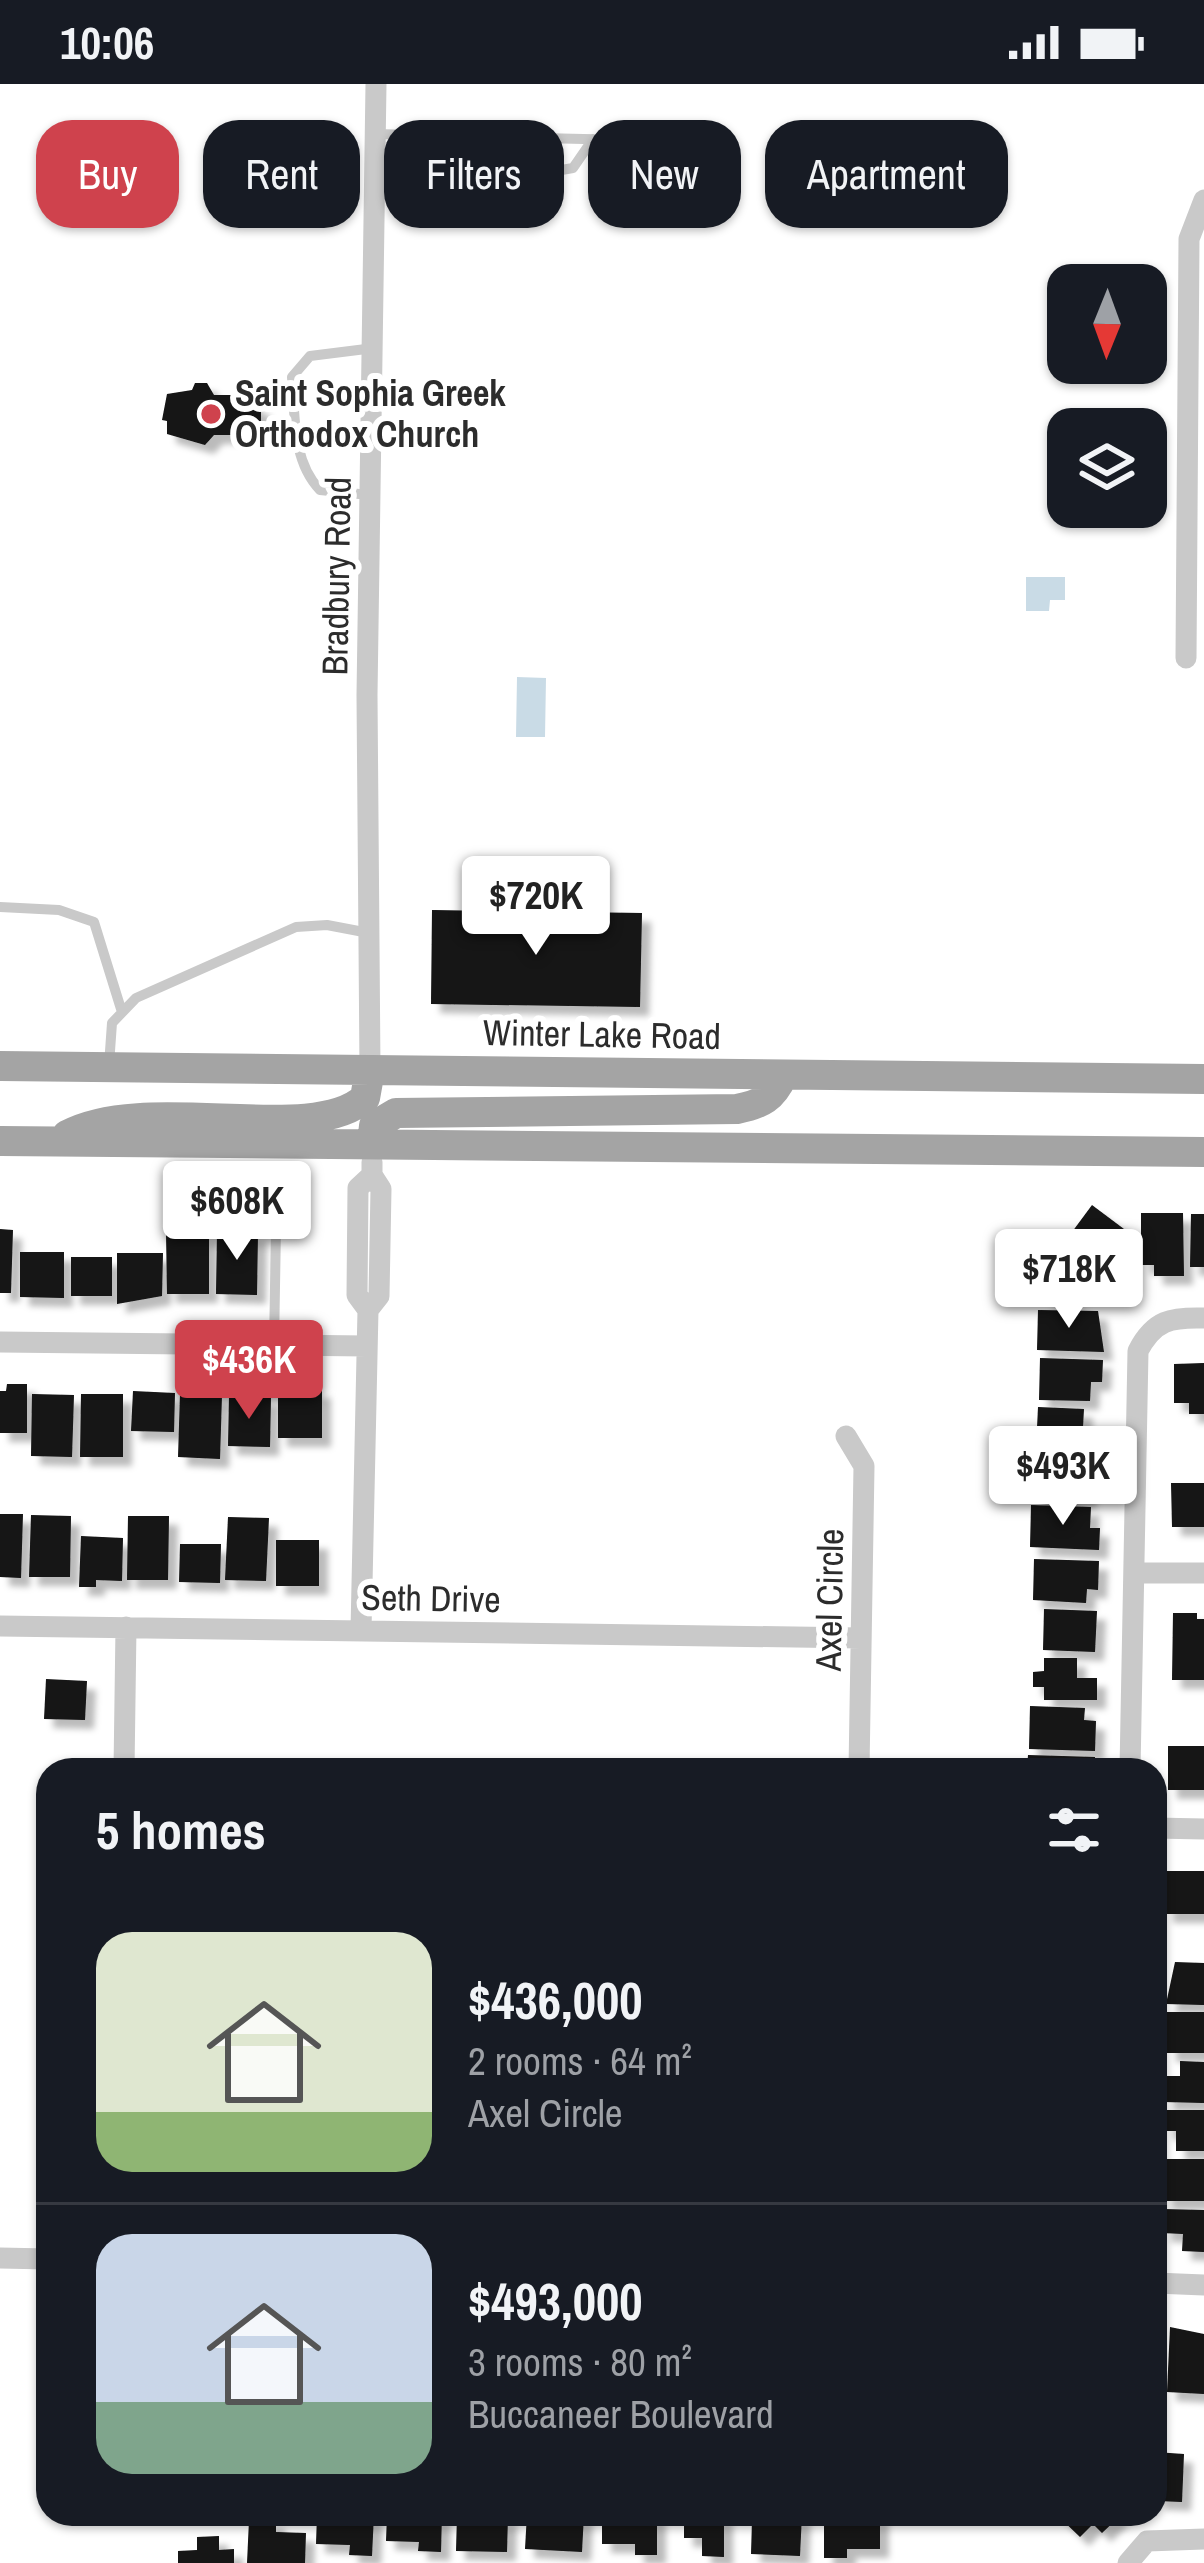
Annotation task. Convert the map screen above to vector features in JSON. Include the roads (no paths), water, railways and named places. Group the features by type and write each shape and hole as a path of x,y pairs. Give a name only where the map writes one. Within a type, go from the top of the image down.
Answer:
{"main road":[{"name":"Winter Lake Road","path":"0,1066 1204,1079"},
{"path":"55,1141 92,1121 117,1116 325,1118 364,1098 370,1070"},
{"path":"372,1143 374,1126 396,1113 759,1105 775,1093 783,1075"},
{"path":"0,1141 1204,1152"}],"street":[{"name":"Bradbury Road","path":"370,1070 376,84"},
{"path":"1186,658 1189,239 1204,200"},
{"path":"361,1630 368,1310 357,1295 358,1188 372,1175 372,1143"},
{"path":"1130,1758 1138,1351 1149,1329 1171,1317 1204,1318"},
{"path":"0,1342 368,1346"},
{"name":"Axel Circle","path":"846,1436 864,1466 859,1758"},
{"path":"1134,1573 1204,1574"},
{"name":"Seth Drive","path":"0,1626 861,1638"},
{"path":"124,1758 126,1627"},
{"path":"1167,1828 1204,1829"},
{"path":"0,2258 36,2259"},
{"path":"1167,2283 1204,2285"},
{"path":"1129,2563 1147,2541 1204,2539"}],"lane":[{"path":"375,134 384,134"},
{"path":"564,169 573,167 588,146"},
{"path":"372,495 320,490 307,477 297,444 292,377 310,356 374,348"},
{"path":"0,908 59,910 94,922 102,934 121,1009"},
{"path":"110,1068 112,1023 121,1009 211,961 296,927 327,925 369,933"},
{"path":"274,1345 276,1228"}],"water":[{"path":"1026,577 1065,577 1065,600 1050,600 1049,611 1026,611"},
{"path":"517,677 546,678 545,737 516,737"}],"place":[{"name":"Saint Sophia Greek Orthodox Church","path":"211,414"}]}
